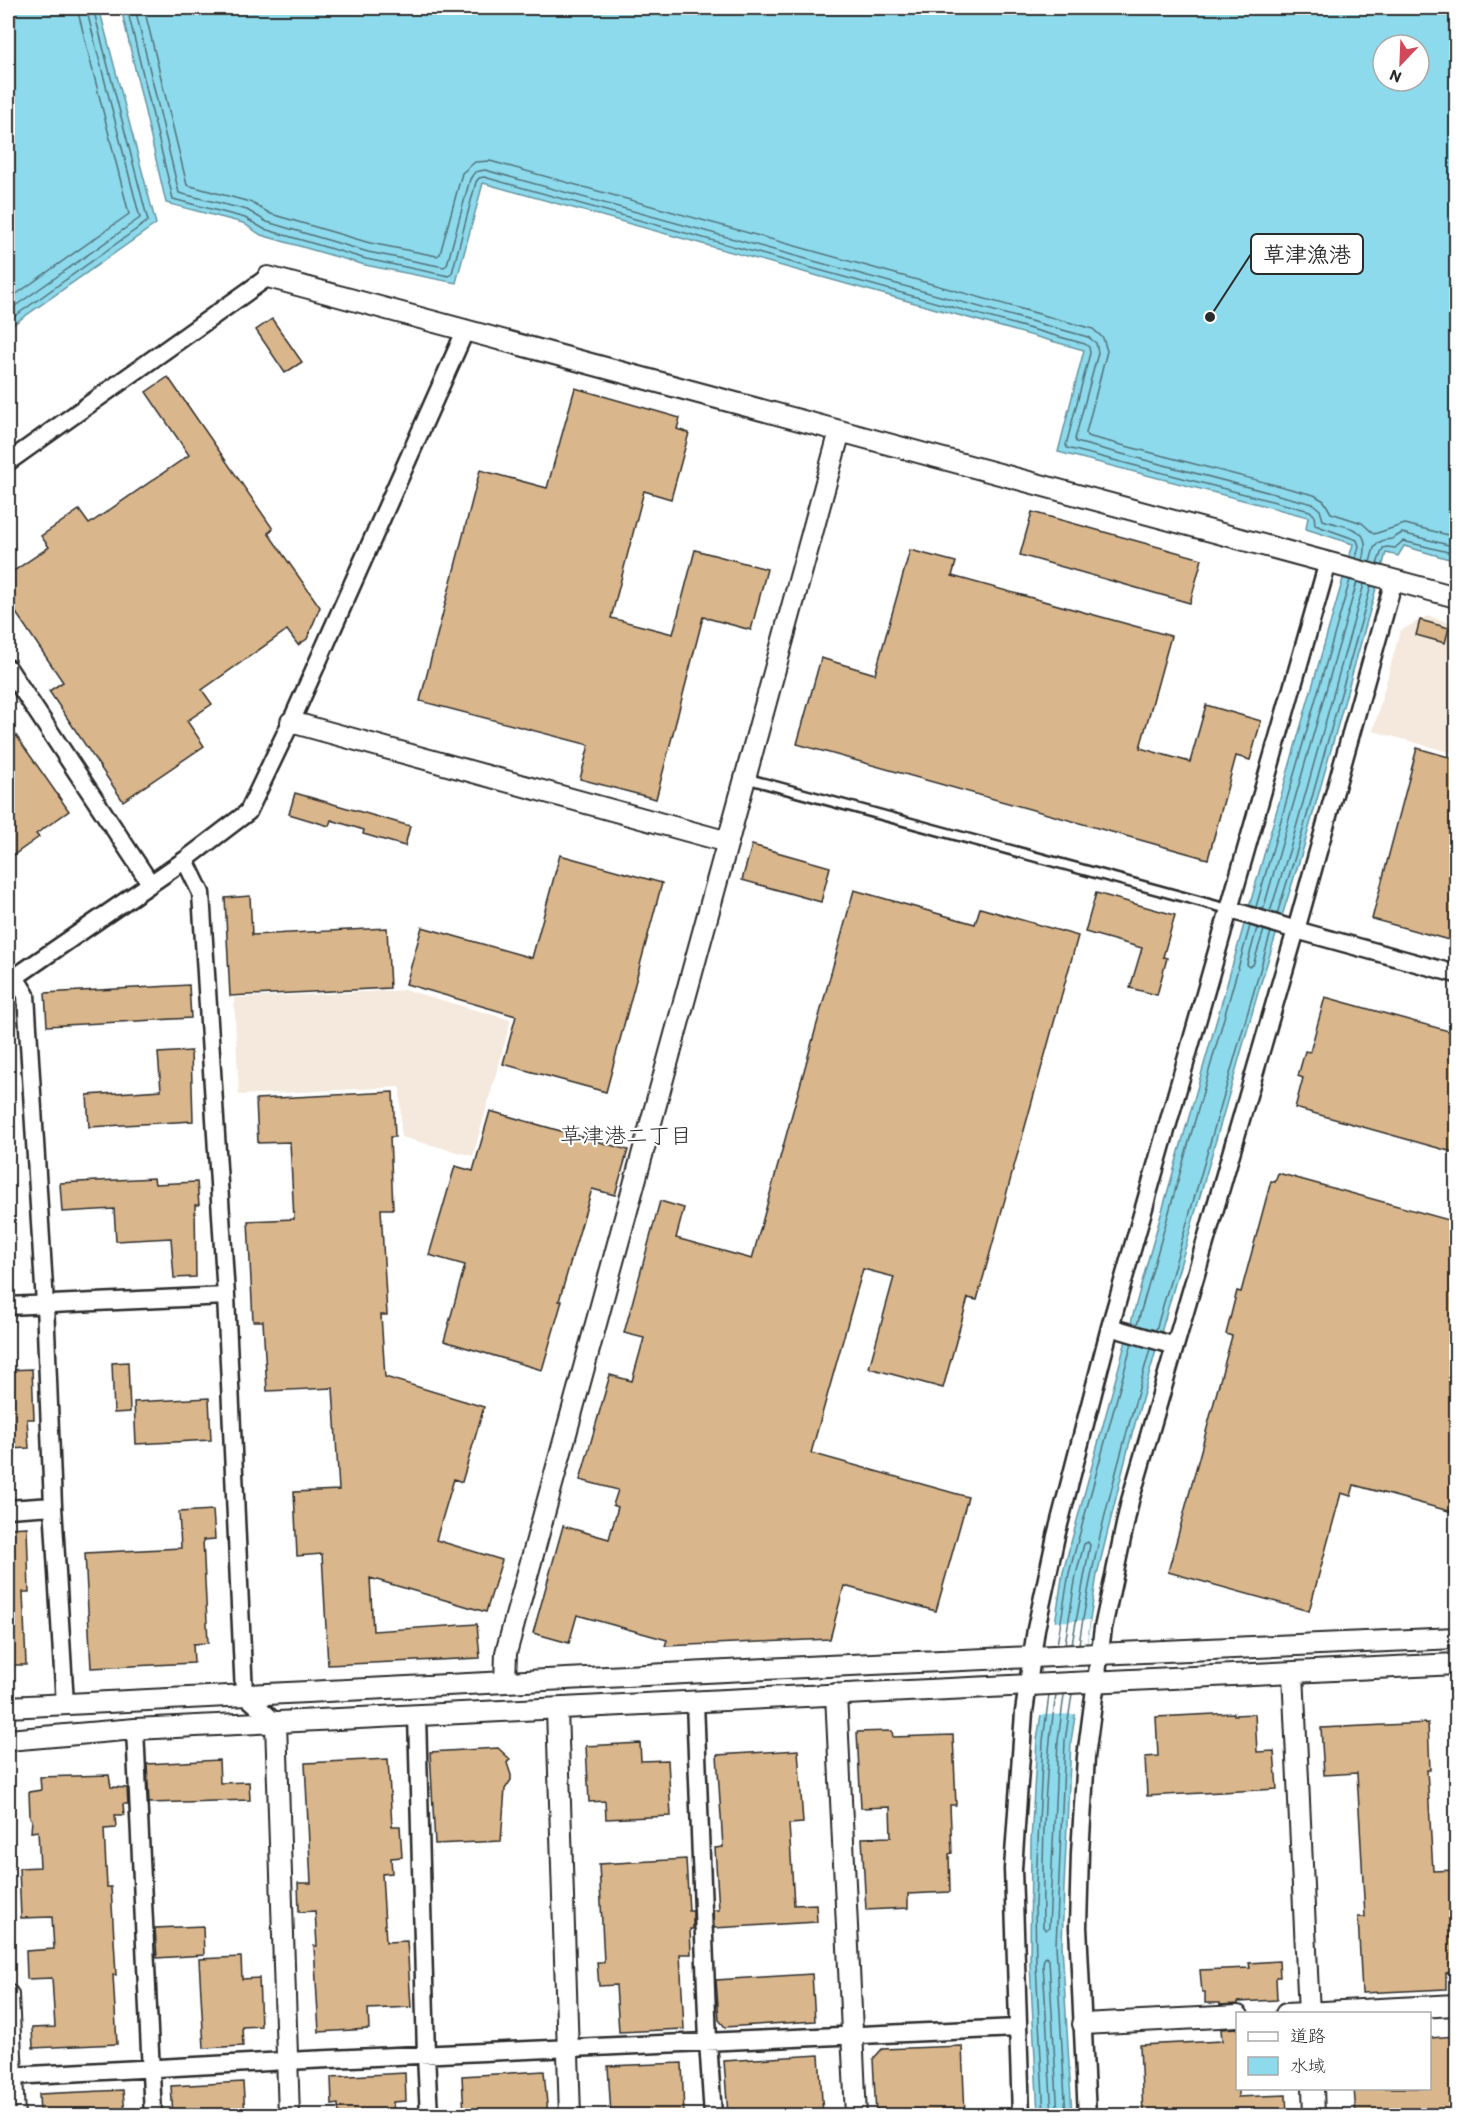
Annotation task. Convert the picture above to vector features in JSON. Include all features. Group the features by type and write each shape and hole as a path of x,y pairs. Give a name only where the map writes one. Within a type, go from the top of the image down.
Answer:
{"street":[{"path":"8,462 268,278 466,329 1456,597"},
{"path":"65,1704 53,1506 45,1304 26,995 11,979 185,860 248,812 291,722 466,329"},
{"path":"506,1682 506,1653 840,430"},
{"path":"1021,2115 1014,1869 1020,1755 1036,1685 1056,1536 1334,563"},
{"path":"1087,2115 1078,1927 1088,1682 1092,1656 1103,1628 1130,1501 1168,1344 1390,579"},
{"path":"8,668 150,883"},
{"path":"291,722 728,842"},
{"path":"185,860 201,893 226,1296 244,1694 276,1723 289,2115"},
{"path":"1234,911 1456,974"},
{"path":"8,1306 226,1296"},
{"path":"1117,1329 1168,1344"},
{"path":"8,1509 53,1506"},
{"path":"8,1707 1456,1638"},
{"path":"8,1740 135,1729 1456,1664"},
{"path":"1293,1673 1309,2012"},
{"path":"836,1694 856,2115"},
{"path":"695,1702 713,2115"},
{"path":"557,1709 570,2115"},
{"path":"417,1715 429,2115"},
{"path":"135,1729 153,2115"},
{"path":"8,1995 14,2115"},
{"path":"1327,2012 1456,2005"},
{"path":"1083,2024 1236,2016"},
{"path":"12,2076 286,2061 1017,2028"},
{"path":"1313,2090 1314,2115"}],"lane":[{"path":"745,778 1234,911"}],"shaded area":[{"path":"1427,616 1456,624 1456,754 1373,731 1400,631"},
{"path":"406,990 511,1020 473,1156 401,1137 400,1087 239,1095 234,998"}],"water":[{"path":"8,8 99,8 156,224 8,328"},
{"path":"121,8 1456,8 1456,561 1404,546 1398,556 1386,553 1304,846 1259,989 1129,1445 1097,1575 1071,1742 1062,1945 1072,2115 1038,2115 1030,1964 1031,1841 1037,1740 1063,1572 1148,1260 1353,544 1306,529 1308,517 1058,452 1084,350 483,183 456,283 365,265 261,235 243,223 166,203"}],"pier":[{"path":"1090,1620 1077,1714 1039,1715 1053,1622"}],"building":[{"path":"272,319 302,362 285,373 256,330"},
{"path":"168,377 273,529 268,533 320,607 307,639 298,645 287,630 202,690 212,704 187,721 204,746 123,801 49,691 63,682 8,601 8,575 49,547 41,536 79,510 89,524 189,455 146,392"},
{"path":"575,388 680,418 677,429 689,433 671,499 644,491 611,618 673,634 695,550 767,569 751,630 703,617 656,799 580,779 589,745 420,701 480,470 547,488"},
{"path":"1032,512 1202,559 1190,603 1020,555"},
{"path":"910,550 956,562 952,576 1171,636 1140,748 1190,762 1206,705 1261,721 1250,760 1236,756 1208,859 797,744 821,658 875,674"},
{"path":"1420,620 1449,628 1445,643 1416,635"},
{"path":"8,724 69,811 36,834 39,837 8,859"},
{"path":"1417,748 1456,759 1456,913 1449,940 1372,919"},
{"path":"295,793 410,826 405,846 363,834 364,830 331,820 329,826 289,814"},
{"path":"752,845 830,867 821,902 742,880"},
{"path":"560,855 662,883 606,1092 503,1064 516,1016 406,984 422,927 532,958"},
{"path":"854,890 975,924 980,908 1078,936 977,1300 968,1298 943,1388 869,1368 894,1277 863,1269 811,1453 968,1497 936,1611 844,1586 830,1639 665,1646 667,1640 577,1615 569,1643 533,1633 563,1526 609,1539 618,1507 613,1505 618,1490 580,1480 610,1375 632,1381 644,1338 624,1333 660,1201 684,1208 676,1238 752,1259"},
{"path":"1096,893 1175,915 1163,957 1167,958 1157,995 1130,988 1142,948 1085,932"},
{"path":"250,896 252,935 387,928 390,988 230,996 225,898"},
{"path":"189,985 191,1018 47,1026 45,993"},
{"path":"1325,997 1456,1033 1456,1153 1295,1108 1303,1078 1298,1076 1305,1051 1310,1052"},
{"path":"191,1051 193,1121 89,1127 87,1095 161,1090 158,1053"},
{"path":"393,1092 395,1137 390,1137 393,1209 381,1209 387,1315 381,1315 385,1377 484,1407 462,1482 454,1479 436,1540 502,1560 486,1612 370,1578 373,1631 477,1624 480,1658 328,1665 322,1554 297,1556 294,1492 339,1490 333,1388 267,1391 263,1321 253,1321 248,1221 294,1219 290,1142 258,1143 256,1099"},
{"path":"490,1111 628,1150 615,1195 592,1189 559,1301 562,1301 542,1370 444,1341 465,1265 429,1255 455,1166 473,1171"},
{"path":"1278,1173 1456,1222 1456,1513 1354,1485 1351,1496 1341,1493 1309,1611 1168,1572 1232,1336 1226,1334 1237,1291 1241,1292 1271,1181 1275,1182"},
{"path":"154,1178 155,1184 197,1182 199,1205 195,1205 196,1277 174,1278 171,1238 116,1241 114,1209 62,1212 60,1183"},
{"path":"128,1362 130,1412 114,1413 112,1363"},
{"path":"32,1369 34,1419 27,1419 29,1448 8,1449 8,1370"},
{"path":"209,1398 211,1440 136,1444 134,1402"},
{"path":"213,1510 215,1539 203,1540 208,1643 193,1644 194,1663 91,1668 85,1553 181,1548 179,1512"},
{"path":"27,1527 29,1592 23,1592 26,1665 8,1665 8,1528"},
{"path":"1234,1713 1234,1715 1255,1714 1257,1752 1274,1751 1277,1789 1147,1796 1145,1757 1158,1756 1156,1717"},
{"path":"1428,1723 1430,1770 1427,1770 1433,1871 1456,1870 1456,1972 1446,1973 1446,1989 1362,1993 1358,1917 1365,1917 1357,1773 1324,1775 1321,1728"},
{"path":"892,1731 893,1737 953,1735 956,1805 950,1805 952,1853 949,1854 950,1892 908,1894 908,1908 866,1910 862,1838 891,1837 890,1807 861,1808 857,1732"},
{"path":"640,1743 641,1761 668,1760 671,1816 606,1819 605,1801 589,1802 586,1746"},
{"path":"498,1748 510,1759 507,1763 511,1775 511,1780 505,1789 501,1841 435,1844 430,1752"},
{"path":"798,1750 803,1823 789,1824 794,1905 816,1904 817,1922 714,1928 713,1910 719,1910 715,1848 723,1847 717,1755"},
{"path":"388,1759 392,1826 400,1826 402,1857 391,1858 392,1873 382,1874 386,1942 407,1941 411,2007 368,2009 369,2029 319,2032 314,1946 317,1946 315,1911 299,1912 298,1883 311,1883 305,1763"},
{"path":"219,1760 220,1783 249,1782 250,1800 149,1803 147,1764"},
{"path":"109,1775 111,1787 127,1788 128,1804 123,1804 124,1815 115,1815 116,1828 104,1829 107,1887 111,1887 117,2044 33,2048 32,2028 55,2027 52,1978 27,1979 26,1951 54,1949 52,1917 21,1918 19,1868 40,1867 38,1831 31,1832 29,1792 41,1790 40,1777"},
{"path":"686,1859 689,1911 693,1911 693,1929 690,1929 691,1954 680,1954 684,2029 619,2032 616,1985 599,1986 597,1962 604,1962 599,1864"},
{"path":"203,1926 204,1955 157,1958 155,1928"},
{"path":"241,1957 242,1979 259,1978 261,2026 242,2027 243,2046 204,2048 199,1959"},
{"path":"1279,1961 1280,1977 1276,1977 1277,2000 1220,2005 1220,2003 1205,2003 1200,1970 1250,1968 1249,1963"},
{"path":"812,1974 815,2021 725,2027 719,2020 716,1980"},
{"path":"1236,2028 1238,2097 1286,2095 1287,2115 1143,2115 1140,2045 1222,2041 1221,2029"},
{"path":"1456,2036 1456,2115 1356,2115 1354,2090 1431,2090 1431,2038"},
{"path":"962,2046 965,2115 876,2115 873,2059 882,2049"},
{"path":"819,2055 823,2115 728,2115 724,2061"},
{"path":"682,2063 684,2115 611,2115 608,2066"},
{"path":"544,2071 548,2115 464,2115 462,2076"},
{"path":"405,2073 406,2101 393,2102 394,2115 339,2115 338,2104 332,2105 331,2077"},
{"path":"243,2082 245,2115 173,2115 171,2086"},
{"path":"123,2090 125,2115 40,2115 39,2094"}],"place":[{"name":"草津漁港","path":"1210,317"}],"district":[{"name":"草津港二丁目","path":"626,1135"}]}
